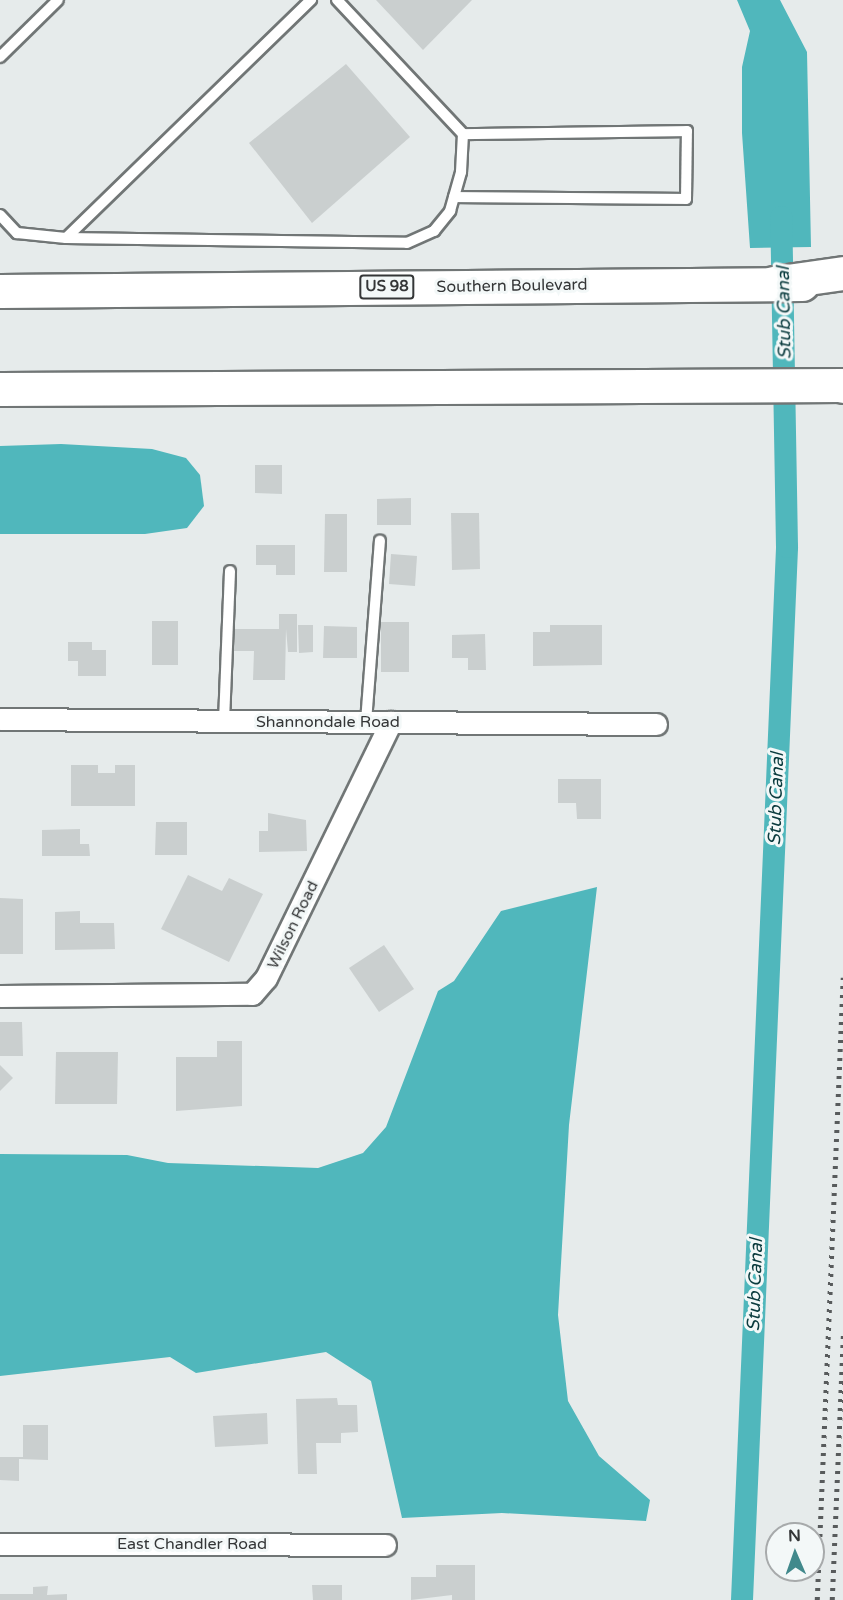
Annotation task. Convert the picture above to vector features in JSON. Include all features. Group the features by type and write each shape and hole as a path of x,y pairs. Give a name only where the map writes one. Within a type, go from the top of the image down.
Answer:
{"highway":[{"path":"773,283 843,273"},
{"name":"Southern Boulevard","path":"0,291 773,283 843,286"},
{"path":"0,389 696,389 842,385"}],"street":[{"name":"Shannondale Road","path":"0,719 656,724"},
{"name":"Wilson Road","path":"0,996 252,994 267,978 391,722"},
{"name":"East Chandler Road","path":"0,1544 385,1545"}],"lane":[{"path":"0,57 58,0"},
{"path":"66,238 311,0"},
{"path":"337,0 463,134 687,131 686,199 454,197"},
{"path":"0,215 17,233 66,238 407,243 434,231 454,197 463,134"},
{"path":"366,722 380,541"},
{"path":"224,721 230,571"}],"water":[{"path":"737,0 780,0 807,52 811,247 750,248 742,133 742,67 750,31"},
{"path":"61,444 152,449 186,458 200,475 204,506 187,528 145,534 0,534 0,446"},
{"path":"597,887 569,1125 558,1315 568,1401 599,1456 650,1500 646,1521 502,1513 402,1518 371,1381 326,1352 196,1373 170,1357 0,1376 0,1154 127,1155 168,1163 318,1168 363,1153 386,1127 438,991 454,981 501,911"}],"building":[{"path":"376,0 472,0 423,50"},
{"path":"346,64 410,137 312,223 249,143"},
{"path":"255,465 282,465 282,494 255,493"},
{"path":"411,498 411,525 377,525 377,499"},
{"path":"451,513 479,513 480,569 452,570"},
{"path":"325,514 347,514 347,572 324,572"},
{"path":"256,545 295,545 295,575 276,575 276,565 256,565"},
{"path":"391,554 417,556 415,586 389,584"},
{"path":"279,614 297,614 297,652 288,652 286,629 285,680 253,680 254,651 234,651 235,629 279,629"},
{"path":"152,621 178,621 178,665 152,665"},
{"path":"381,622 409,622 409,672 381,672"},
{"path":"298,625 313,625 313,652 299,653"},
{"path":"550,625 602,625 602,665 533,666 533,632 550,632"},
{"path":"324,626 357,627 357,658 323,658"},
{"path":"485,634 486,670 468,670 468,658 452,658 452,635"},
{"path":"68,642 92,642 92,650 106,650 106,676 78,676 78,661 68,661"},
{"path":"71,765 98,765 98,773 115,773 115,765 135,765 135,806 71,806"},
{"path":"558,779 601,779 601,819 577,819 576,803 558,803"},
{"path":"268,813 306,820 307,851 259,852 259,831 268,831"},
{"path":"156,822 187,822 187,855 155,855"},
{"path":"80,829 80,844 89,844 90,856 42,856 42,830"},
{"path":"188,875 222,891 229,878 263,894 229,962 161,929"},
{"path":"0,898 23,899 23,954 0,954"},
{"path":"80,911 80,923 114,923 115,949 55,950 55,912"},
{"path":"384,945 414,989 379,1012 349,968"},
{"path":"0,1022 22,1022 23,1056 0,1056"},
{"path":"217,1041 242,1041 242,1106 176,1111 176,1057 217,1057"},
{"path":"56,1052 118,1052 117,1104 55,1104"},
{"path":"0,1065 13,1078 0,1091"},
{"path":"337,1398 338,1405 357,1405 358,1432 341,1433 341,1443 316,1443 317,1474 298,1474 296,1399"},
{"path":"267,1413 268,1444 215,1447 213,1416"},
{"path":"23,1425 48,1425 48,1460 19,1459 19,1481 0,1480 0,1457 23,1457"},
{"path":"436,1565 475,1565 475,1600 452,1600 452,1595 411,1600 411,1577 436,1577"},
{"path":"312,1585 342,1585 342,1600 313,1600"},
{"path":"48,1586 47,1595 67,1594 67,1600 0,1600 0,1594 33,1594 33,1587"}],"waterway":[{"name":"Stub Canal","path":"742,1600 787,547 781,217"}],"railway":[{"path":"817,1600 843,978"},
{"path":"832,1600 843,1334"}]}
